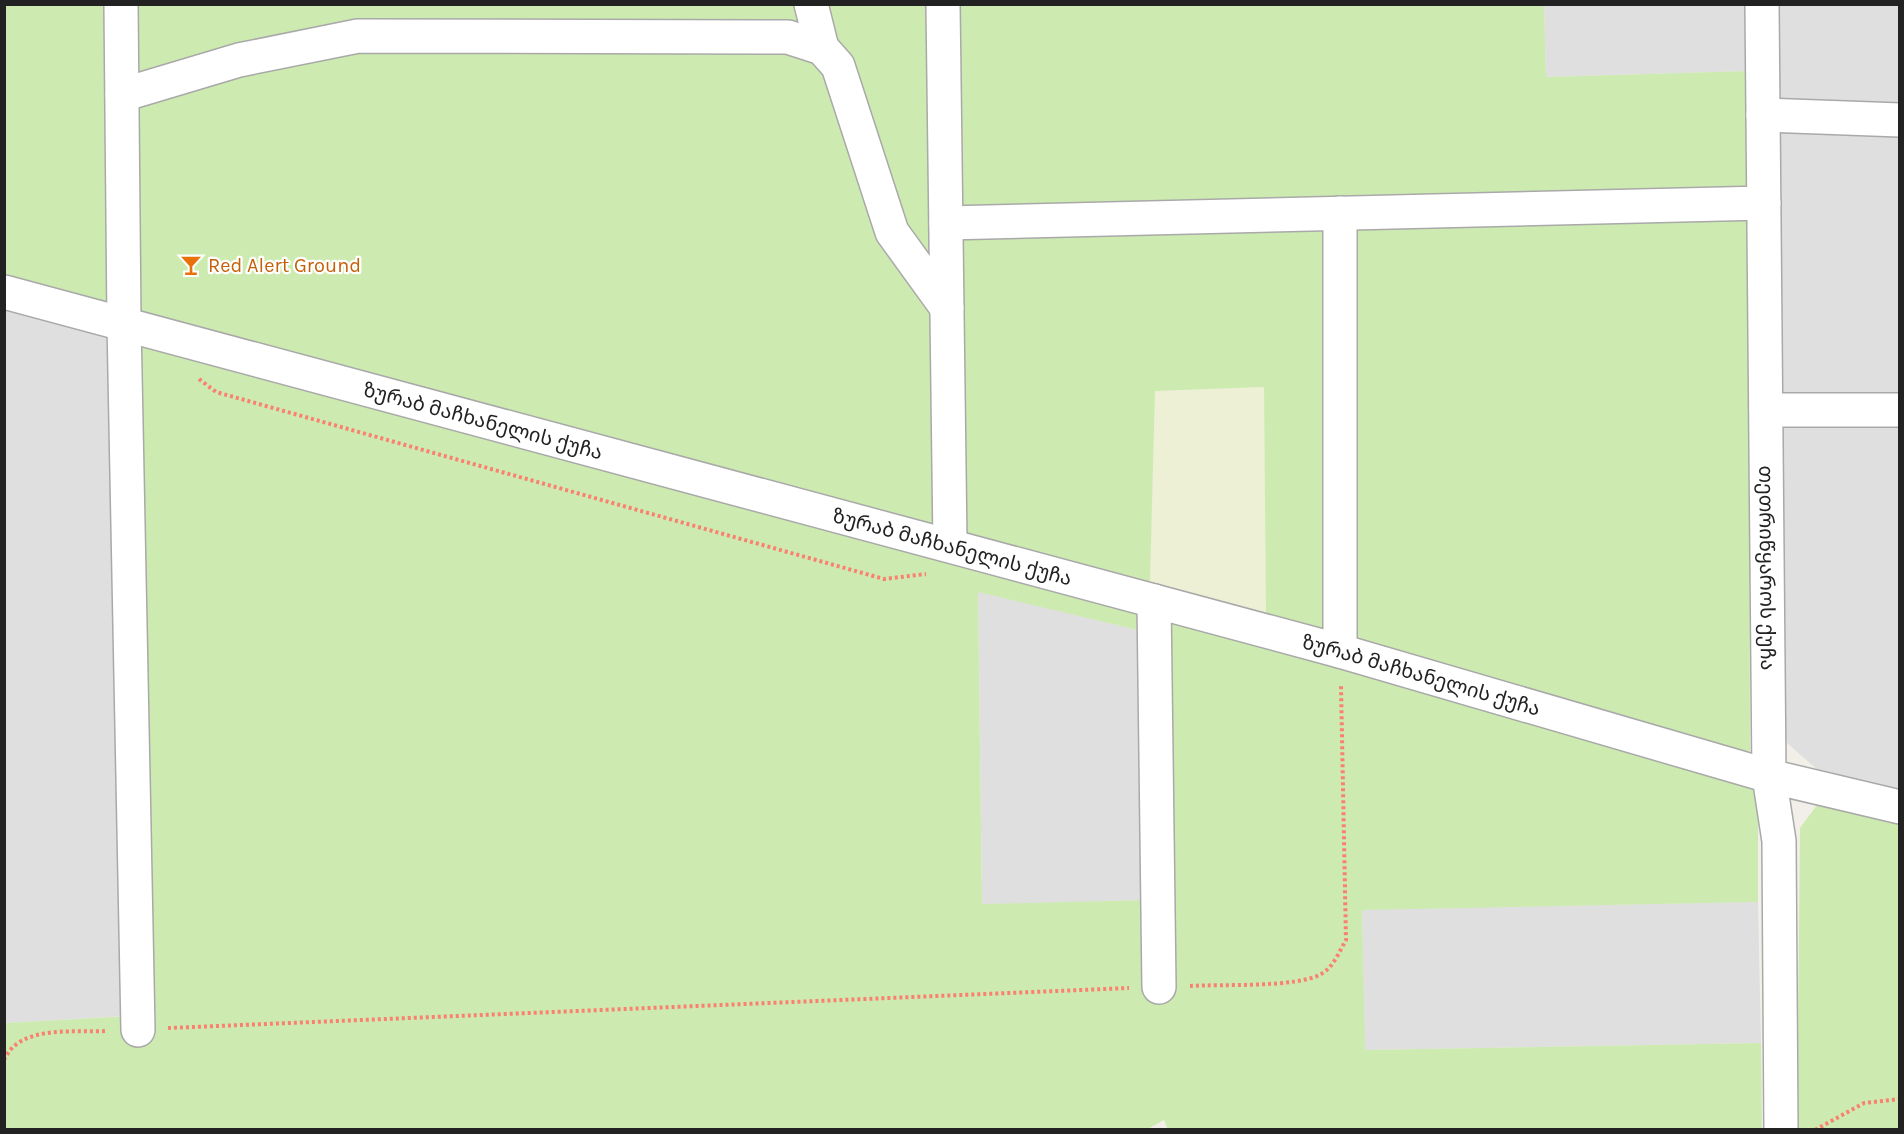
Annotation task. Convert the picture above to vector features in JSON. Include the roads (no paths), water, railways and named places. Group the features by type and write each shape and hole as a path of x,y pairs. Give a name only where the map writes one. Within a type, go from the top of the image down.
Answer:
{"street":[{"path":"121,4 124,323 138,1030"},
{"path":"811,4 822,48 838,66 892,232 947,308"},
{"path":"943,4 947,308 963,549"},
{"name":"თეთრიწყაროს ქუჩა","path":"1762,4 1769,776 1779,841 1781,1130"},
{"path":"122,95 239,60 358,36 788,37 822,48"},
{"path":"1763,115 1899,120"},
{"path":"946,223 1764,203"},
{"path":"1340,213 1340,651"},
{"name":"ზურაბ მაჩხანელის ქუჩა","path":"4,292 1340,651 1769,776 1899,807"},
{"path":"1766,410 1899,410"},
{"path":"1154,601 1159,987"}],"place":[{"name":"Red Alert Ground","path":"191,265"}]}
